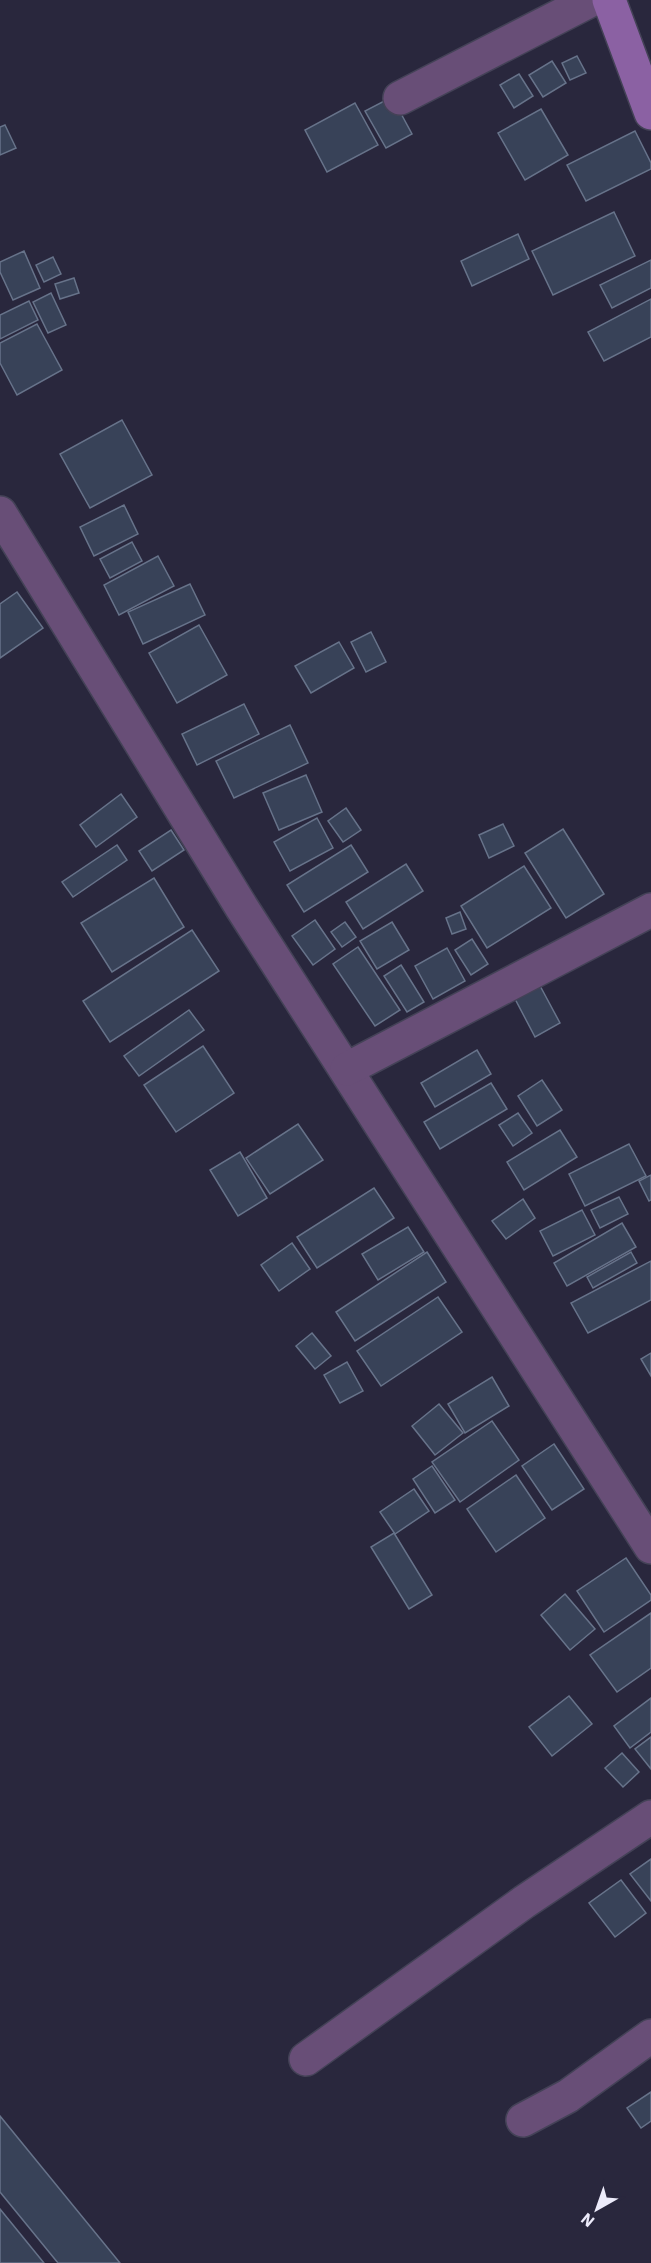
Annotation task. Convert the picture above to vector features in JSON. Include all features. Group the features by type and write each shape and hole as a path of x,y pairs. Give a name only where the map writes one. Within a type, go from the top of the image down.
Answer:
{"main road":[{"path":"609,0 651,113"}],"street":[{"path":"400,98 591,0"},
{"path":"0,513 242,908 651,1547"},
{"path":"347,1069 651,910"},
{"path":"306,2059 524,1902 651,1817"},
{"path":"524,2120 568,2096 651,2036"}],"building":[{"path":"577,56 586,73 570,80 562,63"},
{"path":"552,61 566,83 543,97 529,75"},
{"path":"519,74 533,96 514,108 500,85"},
{"path":"392,97 412,134 386,148 365,111"},
{"path":"355,103 378,145 327,172 305,130"},
{"path":"541,109 568,155 525,180 498,133"},
{"path":"5,125 16,148 0,155 0,127"},
{"path":"635,131 651,163 651,169 586,201 567,165"},
{"path":"614,212 635,256 553,295 532,251"},
{"path":"518,234 529,259 472,286 461,261"},
{"path":"24,251 40,288 13,300 0,272 0,262"},
{"path":"53,257 61,274 44,282 36,265"},
{"path":"651,260 651,288 612,308 600,285"},
{"path":"74,278 79,293 60,299 55,284"},
{"path":"51,293 66,325 48,333 33,302"},
{"path":"651,299 651,337 604,361 588,332"},
{"path":"29,301 38,320 0,339 0,315"},
{"path":"37,324 62,370 17,395 0,363 0,343"},
{"path":"122,420 152,475 90,508 60,454"},
{"path":"124,505 138,534 94,556 80,527"},
{"path":"132,542 142,561 110,578 100,559"},
{"path":"158,556 174,586 119,615 104,585"},
{"path":"190,584 205,615 143,644 128,612"},
{"path":"17,592 43,628 0,658 0,604"},
{"path":"199,625 227,675 177,703 149,653"},
{"path":"371,632 386,662 366,672 351,642"},
{"path":"339,642 354,668 311,693 295,666"},
{"path":"244,704 259,734 197,765 182,734"},
{"path":"290,725 308,763 234,798 216,761"},
{"path":"306,775 322,812 279,830 263,793"},
{"path":"121,794 137,817 96,847 80,825"},
{"path":"346,808 361,830 343,842 328,821"},
{"path":"317,818 333,848 290,871 274,842"},
{"path":"503,824 514,846 489,858 479,835"},
{"path":"563,829 604,894 566,918 525,853"},
{"path":"171,830 184,850 152,871 139,851"},
{"path":"117,845 127,860 73,897 62,882"},
{"path":"351,845 368,872 304,912 287,885"},
{"path":"406,864 423,891 363,929 346,902"},
{"path":"524,866 551,908 487,948 461,906"},
{"path":"154,878 184,927 112,972 81,923"},
{"path":"460,912 466,929 452,934 446,918"},
{"path":"315,920 335,949 313,965 292,936"},
{"path":"345,922 356,937 342,947 331,932"},
{"path":"392,922 409,950 377,969 360,941"},
{"path":"192,930 219,971 110,1042 83,1001"},
{"path":"472,939 488,964 471,975 455,950"},
{"path":"358,947 400,1010 375,1026 333,964"},
{"path":"447,948 465,981 433,999 415,966"},
{"path":"401,965 424,1002 407,1012 384,976"},
{"path":"538,982 560,1023 535,1037 513,995"},
{"path":"189,1010 204,1030 139,1076 124,1056"},
{"path":"203,1046 234,1093 176,1132 144,1085"},
{"path":"477,1050 491,1074 435,1107 421,1083"},
{"path":"542,1080 562,1110 537,1126 518,1096"},
{"path":"491,1083 507,1109 440,1149 424,1122"},
{"path":"518,1113 532,1133 513,1146 499,1125"},
{"path":"298,1124 323,1160 270,1194 246,1158"},
{"path":"560,1130 577,1157 524,1190 507,1162"},
{"path":"629,1144 646,1176 585,1206 569,1174"},
{"path":"240,1152 267,1198 238,1216 210,1170"},
{"path":"651,1175 651,1200 649,1201 639,1181"},
{"path":"374,1188 394,1218 317,1268 297,1237"},
{"path":"619,1197 628,1214 600,1228 591,1210"},
{"path":"523,1199 535,1218 506,1239 492,1221"},
{"path":"582,1210 595,1235 553,1256 540,1231"},
{"path":"622,1223 636,1247 567,1286 554,1263"},
{"path":"408,1227 424,1252 378,1280 362,1254"},
{"path":"292,1243 310,1269 279,1291 261,1265"},
{"path":"427,1252 446,1282 355,1341 336,1312"},
{"path":"631,1252 637,1263 593,1288 587,1277"},
{"path":"651,1261 651,1300 588,1333 571,1303"},
{"path":"438,1297 462,1332 381,1386 357,1351"},
{"path":"312,1333 331,1356 315,1369 296,1346"},
{"path":"651,1353 651,1376 641,1359"},
{"path":"347,1362 363,1391 340,1403 324,1375"},
{"path":"492,1377 509,1406 465,1433 448,1404"},
{"path":"439,1404 463,1433 435,1455 412,1426"},
{"path":"492,1421 519,1460 460,1502 432,1462"},
{"path":"554,1444 584,1489 552,1510 522,1466"},
{"path":"432,1466 455,1500 435,1513 413,1479"},
{"path":"516,1475 545,1518 496,1552 467,1509"},
{"path":"414,1489 429,1511 395,1534 380,1512"},
{"path":"394,1533 432,1595 409,1609 371,1547"},
{"path":"626,1558 651,1595 651,1600 604,1632 577,1591"},
{"path":"565,1594 595,1629 570,1650 541,1615"},
{"path":"651,1613 651,1668 617,1692 590,1655"},
{"path":"569,1696 592,1724 552,1756 529,1727"},
{"path":"651,1698 651,1732 630,1748 614,1726"},
{"path":"651,1737 651,1769 635,1749"},
{"path":"622,1753 639,1772 623,1787 605,1768"},
{"path":"651,1859 651,1901 630,1874"},
{"path":"621,1880 646,1913 615,1937 589,1903"},
{"path":"651,2092 651,2121 641,2128 627,2108"},
{"path":"0,2116 120,2263 58,2263 0,2192"},
{"path":"0,2209 44,2263 0,2263"}]}
